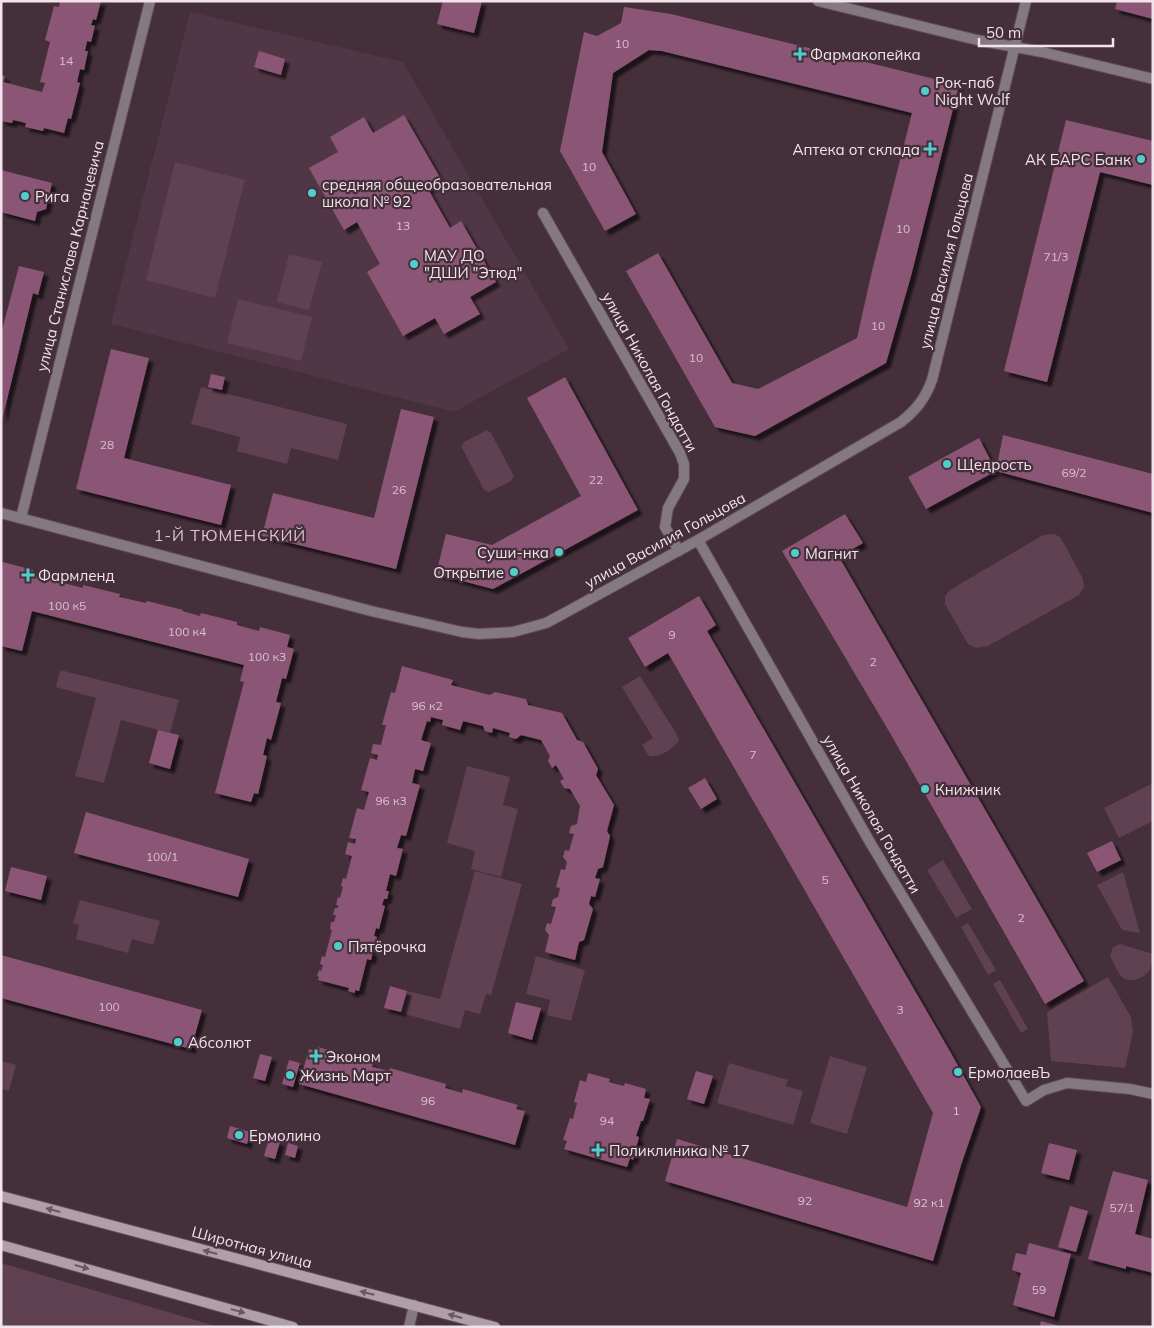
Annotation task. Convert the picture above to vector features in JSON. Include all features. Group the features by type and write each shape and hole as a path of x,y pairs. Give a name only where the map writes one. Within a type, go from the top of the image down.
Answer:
{"main road":[{"name":"Широтная улица","path":"1,1196 495,1327"},
{"path":"1,1245 292,1327"}],"street":[{"name":"улица Станислава Карнацевича","path":"21,518 150,1"},
{"path":"818,1 977,40 1015,46 1153,79"},
{"name":"улица Василия Гольцова","path":"1,513 371,611 462,632 479,634 513,632 546,623 698,540 901,422 920,404 928,392 932,380 1026,1"},
{"name":"улица Николая Гондатти","path":"543,213 680,453 684,464 684,479 668,508 665,527 679,550"},
{"name":"улица Николая Гондатти","path":"698,540 871,844 1026,1100 1044,1090 1067,1083 1130,1089 1153,1094"},
{"path":"409,1327 414,1305"}],"shaded area":[{"name":"средняя общеобразовательная школа № 92","path":"190,12 403,62 569,349 454,412 111,324"},
{"path":"175,162 245,180 215,298 146,280"},
{"path":"289,254 322,262 309,310 277,302"},
{"path":"238,299 312,317 301,361 227,343"},
{"path":"201,387 347,424 338,460 291,448 287,464 237,451 240,437 191,424"},
{"path":"487,430 491,433 514,476 511,481 489,492 484,490 461,446 464,442"},
{"path":"1055,534 1061,538 1083,579 1084,587 1079,595 988,646 976,648 968,644 945,604 945,596 950,590 1043,535"},
{"path":"60,670 179,700 170,733 121,720 104,783 75,776 96,698 56,687"},
{"path":"640,676 679,740 670,750 657,756 649,756 642,745 653,738 622,687"},
{"path":"467,766 510,777 503,805 518,809 501,877 471,869 475,851 447,843"},
{"path":"1153,783 1153,821 1119,838 1104,808"},
{"path":"943,860 972,909 956,918 927,870"},
{"path":"475,871 522,884 491,995 486,994 480,1014 465,1010 460,1029 401,1013 407,991 440,999"},
{"path":"1123,872 1140,933 1122,930 1097,885"},
{"path":"80,900 160,921 153,945 132,939 128,953 76,939 79,925 73,923"},
{"path":"968,923 996,970 988,975 961,927"},
{"path":"1120,944 1153,954 1151,967 1145,975 1138,979 1129,980 1120,975 1110,956 1113,947"},
{"path":"536,956 585,970 571,1021 547,1015 550,1000 526,994"},
{"path":"1108,977 1131,1017 1133,1032 1125,1068 1051,1061 1047,1012"},
{"path":"1000,980 1028,1029 1021,1033 993,984"},
{"path":"830,1056 867,1067 847,1134 810,1123"},
{"path":"1,1061 16,1065 9,1091 1,1089"},
{"path":"729,1063 788,1080 786,1086 803,1091 793,1125 717,1103"},
{"path":"1,1263 219,1327 1,1327"}],"building":[{"path":"60,1 101,1 96,20 93,19 91,25 95,26 91,42 87,41 85,51 88,51 84,70 80,69 77,82 80,83 71,119 68,118 64,133 44,128 43,131 25,127 26,123 13,120 12,123 1,121 1,75 5,76 3,82 42,92 45,83 40,82 50,42 45,40 54,6 59,7"},
{"path":"443,1 482,1 474,33 437,24"},
{"path":"1117,1 1153,1 1153,19 1115,9"},
{"path":"624,7 671,14 959,85 911,276 886,363 755,436 715,427 626,271 658,253 732,383 758,389 857,338 912,113 662,51 649,50 613,73 602,152 636,214 605,231 560,151 584,32 597,36 621,23"},
{"path":"259,51 285,59 281,75 254,67"},
{"path":"404,115 442,181 428,189 450,228 461,221 496,282 470,297 480,314 444,334 435,318 403,336 367,272 380,264 357,222 344,230 309,168 338,152 330,137 364,117 373,133"},
{"path":"1066,120 1153,141 1153,185 1100,172 1047,382 1004,371"},
{"name":"Рига","path":"1,170 52,183 46,209 37,212 35,221 1,212"},
{"path":"19,266 44,272 38,295 33,293 2,420 1,334"},
{"path":"111,349 149,358 124,458 231,485 221,525 76,489"},
{"path":"211,374 225,377 222,390 208,387"},
{"path":"565,377 638,510 493,589 436,574 446,534 492,545 581,496 527,398"},
{"path":"401,409 434,417 396,569 262,536 273,493 374,518"},
{"path":"1003,435 1153,474 1153,513 996,471"},
{"path":"979,438 996,471 926,509 908,477"},
{"path":"845,514 863,543 839,557 1084,981 1045,1004 890,733 782,551"},
{"path":"3,562 33,570 32,575 83,588 83,585 120,594 119,597 146,603 147,601 200,616 201,613 237,622 237,625 259,631 260,627 290,635 287,647 294,649 286,679 282,678 276,702 281,703 271,740 267,738 263,755 267,756 258,794 254,793 251,802 215,793 244,682 240,681 244,665 32,611 22,651 1,646 1,570"},
{"path":"699,596 716,625 707,631 981,1107 961,1165 933,1261 665,1181 677,1139 907,1207 933,1113 668,653 645,667 628,638"},
{"path":"402,666 453,680 451,685 490,695 495,692 526,699 528,705 562,713 577,740 583,742 598,769 596,775 614,805 607,831 610,836 603,867 598,869 595,878 600,879 595,897 591,896 589,904 593,909 584,940 579,942 575,960 545,952 549,935 545,930 547,923 551,924 556,907 551,906 553,899 558,897 560,888 556,887 561,869 565,870 567,862 563,857 565,850 569,851 574,834 569,833 571,826 577,824 580,806 570,789 564,788 560,781 564,779 556,765 552,768 548,761 550,756 541,740 521,735 516,739 509,737 510,733 493,728 492,733 485,731 483,726 463,721 460,730 442,725 443,720 431,717 430,722 427,721 421,740 431,743 423,771 415,769 412,783 420,785 406,836 401,835 397,848 403,849 396,876 390,874 386,891 389,891 387,899 384,899 382,905 385,906 379,929 376,928 374,936 377,937 375,945 371,944 370,951 373,952 371,960 367,959 359,991 355,990 355,993 348,991 349,988 318,980 319,970 321,971 323,965 320,964 322,956 325,957 332,930 330,929 331,922 334,922 336,915 333,915 335,908 338,908 338,905 336,905 343,887 341,886 343,878 346,879 352,856 345,854 348,842 355,844 356,839 349,838 357,808 364,810 369,792 361,790 370,758 377,760 378,755 371,753 373,744 381,745 386,725 382,725 391,692 395,693"},
{"path":"158,730 179,735 170,769 149,763"},
{"path":"705,778 717,799 701,809 688,788"},
{"path":"86,812 249,859 238,897 74,853"},
{"path":"1112,841 1121,860 1097,872 1087,853"},
{"path":"11,867 47,876 41,900 5,891"},
{"path":"1,955 202,1010 191,1049 1,998"},
{"path":"390,986 407,991 401,1012 384,1008"},
{"path":"516,1002 541,1008 532,1040 508,1033"},
{"path":"318,1047 373,1063 372,1067 389,1071 390,1068 446,1084 445,1088 462,1093 463,1089 518,1105 516,1109 525,1111 515,1145 299,1084 309,1049 317,1051"},
{"path":"260,1054 272,1057 265,1081 253,1078"},
{"path":"289,1060 300,1063 293,1087 282,1084"},
{"path":"696,1071 713,1076 704,1104 687,1099"},
{"path":"588,1073 610,1079 609,1082 616,1084 624,1086 625,1083 646,1089 644,1098 650,1099 636,1136 639,1137 633,1160 630,1158 627,1167 564,1149 567,1141 563,1140 570,1118 573,1119 577,1103 574,1102 580,1080 586,1082"},
{"name":"Ермолино","path":"230,1126 250,1132 247,1144 227,1138"},
{"path":"269,1138 280,1142 275,1159 264,1156"},
{"path":"288,1143 298,1146 295,1158 285,1155"},
{"path":"1049,1143 1077,1150 1069,1180 1041,1173"},
{"path":"1113,1171 1148,1180 1135,1234 1153,1239 1153,1273 1126,1266 1126,1269 1088,1259"},
{"path":"1070,1206 1088,1211 1076,1252 1058,1247"},
{"path":"1029,1243 1071,1254 1054,1317 1013,1305 1021,1273 1012,1270 1016,1253 1026,1255"},
{"path":"1041,1321 1059,1326 1059,1327 1039,1327"}],"place":[{"name":"Фармакопейка","path":"800,54"},
{"name":"Рок-паб Night Wolf","path":"925,91"},
{"name":"Аптека от склада","path":"930,149"},
{"name":"АК БАРС Банк","path":"1141,159"},
{"name":"средняя общеобразовательная школа № 92","path":"312,193"},
{"name":"Рига","path":"25,196"},
{"name":"МАУ ДО \"ДШИ \"Этюд\"","path":"414,264"},
{"name":"Щедрость","path":"947,464"},
{"name":"Суши-нка","path":"559,552"},
{"name":"Магнит","path":"795,553"},
{"name":"Открытие","path":"514,572"},
{"name":"Фармленд","path":"28,575"},
{"name":"Книжник","path":"925,789"},
{"name":"Пятёрочка","path":"338,946"},
{"name":"Абсолют","path":"178,1042"},
{"name":"Эконом","path":"316,1056"},
{"name":"ЕрмолаевЪ","path":"958,1072"},
{"name":"Жизнь Март","path":"290,1075"},
{"name":"Ермолино","path":"239,1135"},
{"name":"Поликлиника № 17","path":"598,1150"}],"district":[{"name":"1-Й ТЮМЕНСКИЙ","path":"230,535"}]}
